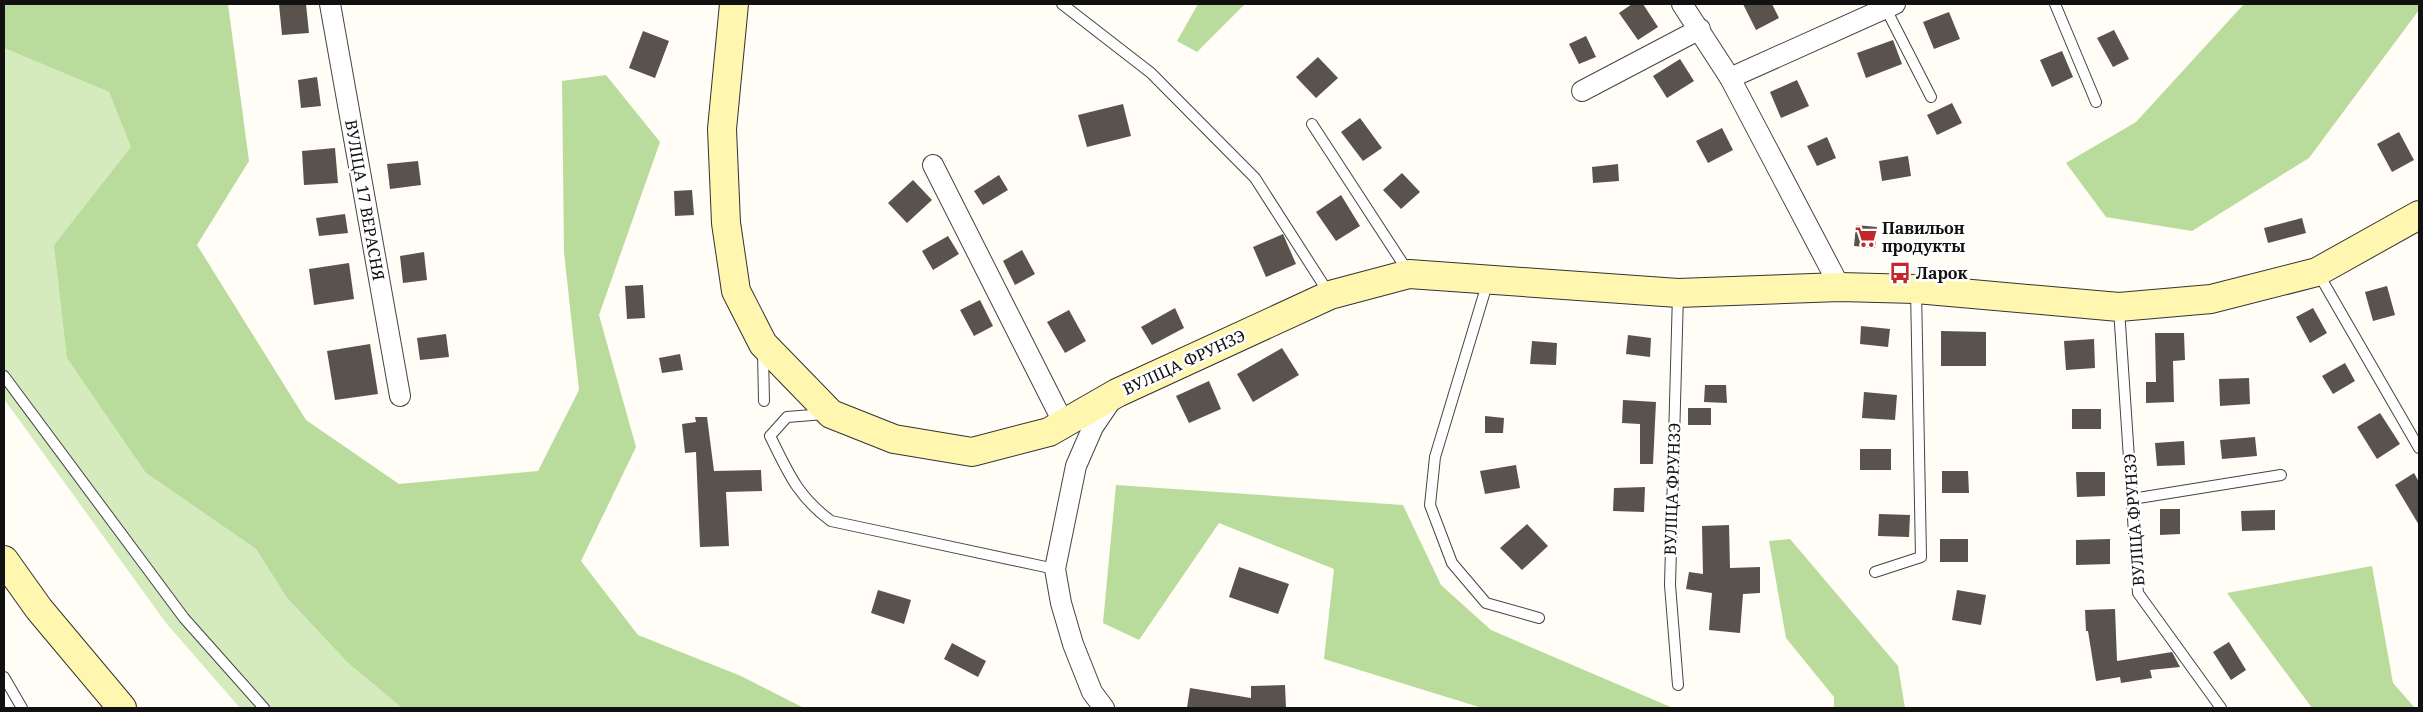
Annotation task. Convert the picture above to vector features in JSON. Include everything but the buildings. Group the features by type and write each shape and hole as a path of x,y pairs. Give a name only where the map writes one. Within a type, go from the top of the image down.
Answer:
{"street":[{"name":"ВУЛІЦА 17 ВЕРАСНЯ","path":"330,4 400,396"},
{"path":"734,4 722,129 726,223 736,291 763,344 830,414 894,439 972,452 1049,432 1117,394"},
{"path":"1682,4 1730,78 1840,287"},
{"path":"1730,78 1888,5"},
{"path":"1582,91 1700,29"},
{"path":"933,165 1064,424"},
{"name":"ВУЛІЦА ФРУНЗЭ","path":"1104,708 1092,692 1073,644 1060,603 1055,569 1076,466 1093,427 1117,394 1330,295 1410,274 1678,293 1840,287 1916,288 2119,307 2211,300 2317,272 2419,215"},
{"path":"4,560 39,609 122,708"}],"lane":[{"path":"1062,4 1152,73 1255,178 1330,295"},
{"path":"2055,4 2096,102"},
{"path":"1888,5 1931,97"},
{"path":"1312,124 1410,274"},
{"path":"2317,272 2419,448"},
{"path":"1488,281 1435,457 1430,505 1452,563 1486,603 1539,618"},
{"path":"1874,572 1920,557 1916,288"},
{"name":"ВУЛІЦА ФРУНЗЭ","path":"1678,293 1670,585 1678,685"},
{"name":"ВУЛІЦА ФРУНЗЭ","path":"2119,307 2138,593 2221,708"},
{"path":"763,344 764,401"},
{"path":"4,376 184,618 264,708"},
{"path":"830,414 787,417 770,436 795,486 815,509 831,521 1055,569"},
{"path":"2132,499 2281,475"},
{"path":"4,677 22,708"}],"green space":[{"path":"4,4 228,4 249,161 197,245 306,420 399,484 538,471 579,390 564,252 562,81 606,75 660,142 599,315 636,447 581,561 638,635 741,676 804,708 402,708 347,662 287,598 256,549 146,473 67,358 54,245 131,147 109,92 4,48"},
{"path":"1198,4 1245,4 1197,52 1177,41"},
{"path":"2244,4 2419,4 2419,10 2309,158 2192,231 2106,217 2066,163 2136,122"},
{"path":"4,48 109,92 132,147 54,245 146,473 256,549 287,598 347,662 402,708 240,708 166,623 4,399"},
{"path":"1116,485 1403,505 1441,585 1491,630 1673,708 1482,708 1324,659 1334,569 1219,523 1139,640 1103,623"},
{"path":"1790,539 1898,666 1905,708 1834,708 1834,697 1786,638 1769,541"},
{"path":"2372,566 2393,683 2415,708 2312,708 2227,593"}],"place":[{"name":"Павильон продукты","path":"1866,237"},
{"name":"Ларок","path":"1900,273"}]}
